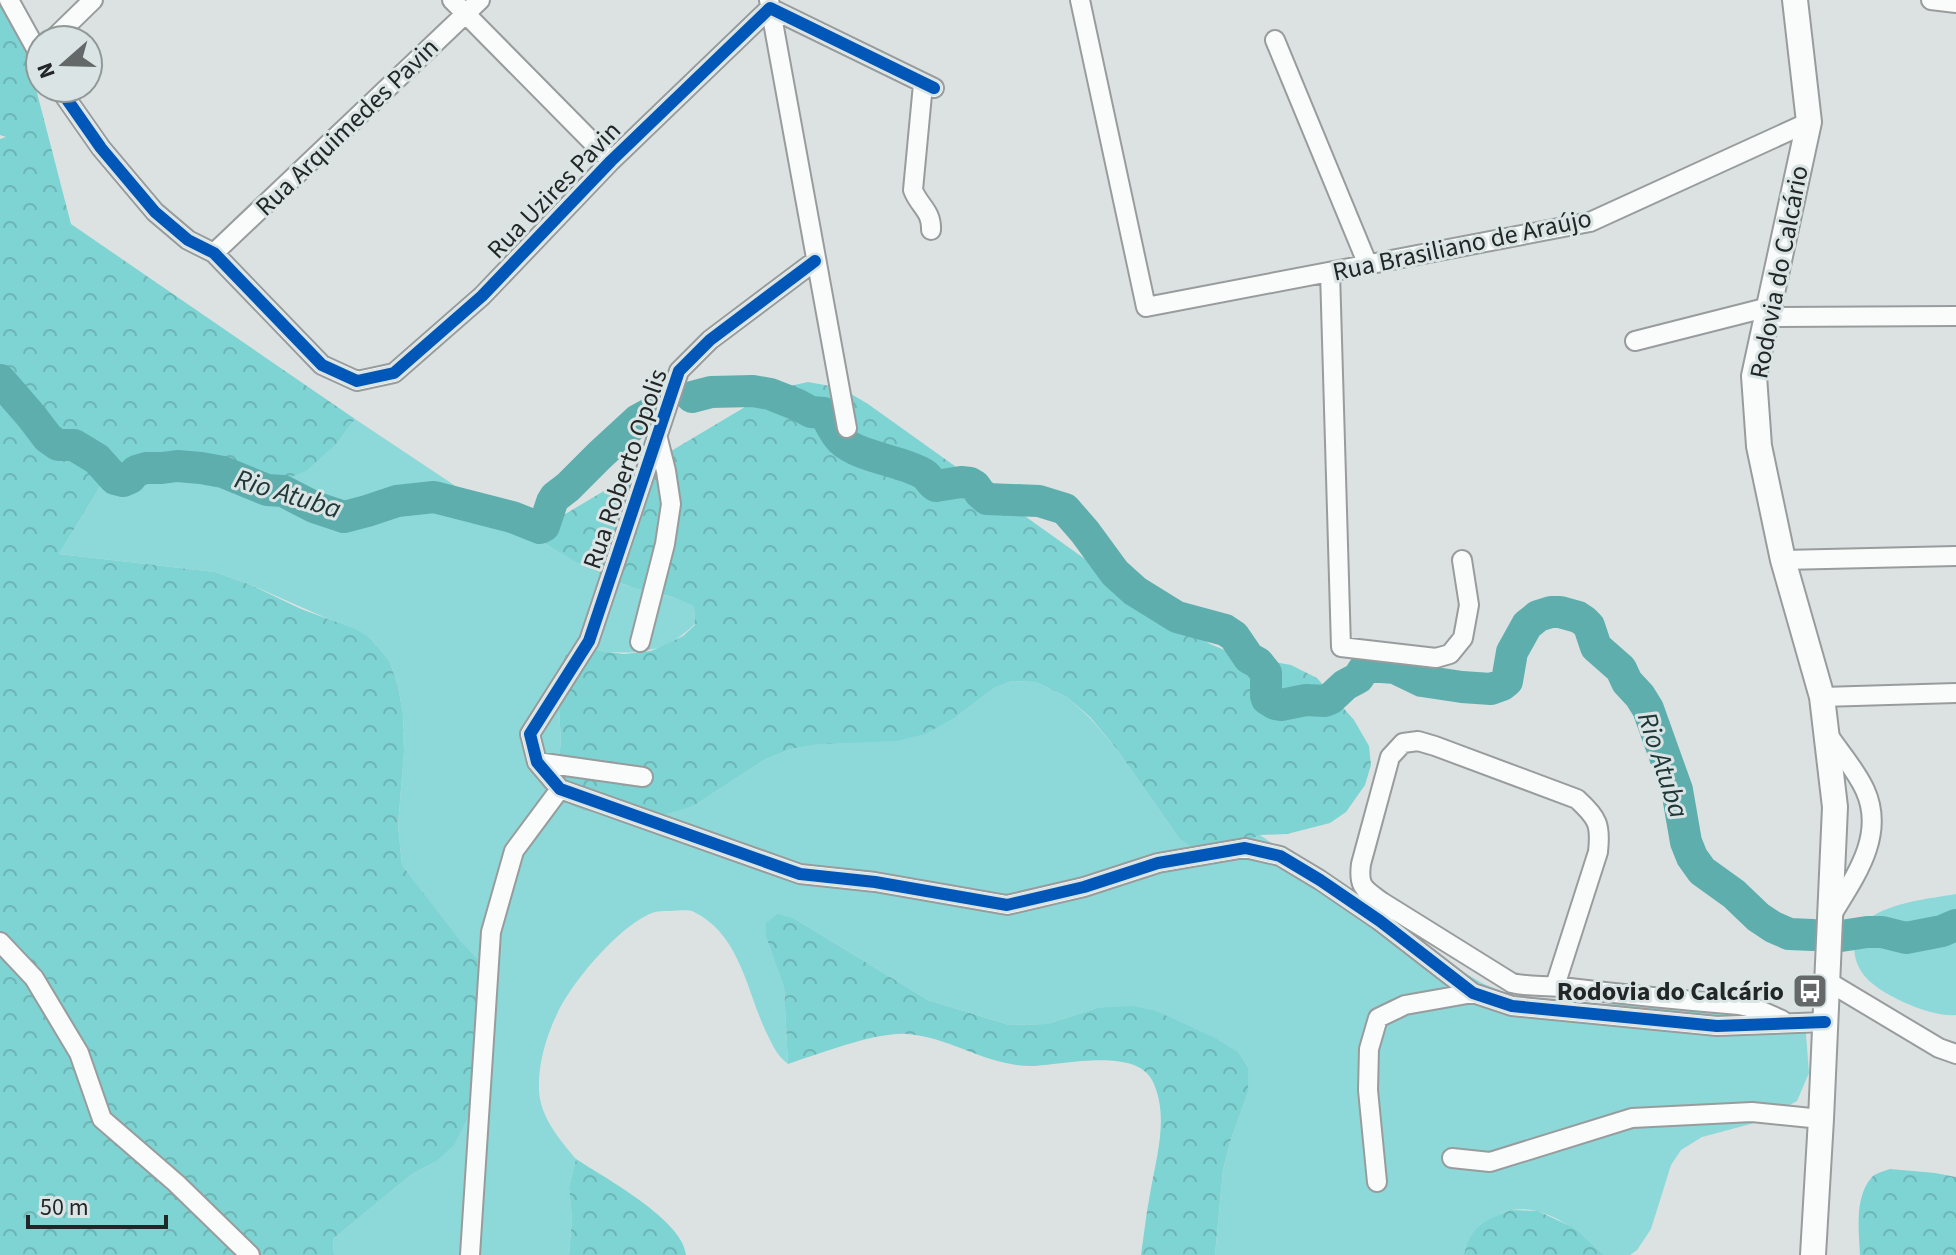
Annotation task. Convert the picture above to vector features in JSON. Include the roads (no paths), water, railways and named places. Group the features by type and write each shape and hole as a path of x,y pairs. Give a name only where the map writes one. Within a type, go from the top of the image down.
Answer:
{"main road":[{"name":"Rodovia do Calcário","path":"1795,0 1809,122 1754,376 1759,446 1783,560 1822,697 1835,807 1813,1255"}],"street":[{"path":"9,0 24,26"},
{"path":"68,24 93,0"},
{"path":"452,0 473,7 611,161"},
{"name":"Rua Brasiliano de Araújo","path":"1080,0 1146,307 1590,222 1809,122"},
{"path":"1931,0 1956,3"},
{"path":"769,4 929,86 913,190 930,216 931,230"},
{"path":"769,4 847,428"},
{"name":"Rua Uzires Pavin","path":"214,253 322,365 357,381 394,373 482,296 611,161 769,4"},
{"name":"Rua Arquimedes Pavin","path":"214,253 473,7"},
{"path":"1275,40 1368,265"},
{"path":"70,104 101,148 155,212 188,240 214,253"},
{"name":"Rua Roberto Opolis","path":"537,762 530,734 589,641 679,371 710,340 815,261"},
{"path":"1330,272 1341,647 1436,658 1450,654 1463,638 1469,605 1462,560"},
{"path":"1635,341 1768,312 1956,316"},
{"path":"640,642 665,544 671,504 657,435"},
{"path":"1783,560 1956,556"},
{"path":"1822,697 1956,693"},
{"path":"1826,733 1864,789 1871,810 1872,833 1862,864 1831,916"},
{"path":"1555,986 1598,852 1600,832 1592,812 1577,799 1435,746 1418,741 1403,743 1390,757 1359,878 1363,888 1382,902 1512,983 1739,1005 1757,1009 1788,1023"},
{"path":"537,762 643,777"},
{"path":"537,762 560,789 800,874 875,882 1007,905 1084,887 1158,863 1245,848 1280,856 1380,921 1473,993 1512,1006 1717,1026 1825,1022"},
{"path":"470,1255 491,932 514,851 560,789"},
{"path":"0,942 34,978 79,1053 102,1119 176,1183 250,1255"},
{"path":"1827,981 1939,1048 1956,1054"},
{"path":"1377,1182 1368,1090 1369,1049 1378,1018 1405,1005 1473,993"},
{"path":"1452,1158 1490,1162 1632,1118 1752,1112 1821,1119"}],"waterway":[{"name":"Rio Atuba","path":"0,380 48,438 58,445 74,445 97,459 115,479 123,481 146,468 201,468 223,472 267,490 283,491 314,507 344,517 397,501 434,497 512,517 540,528 544,526 555,497 638,420 660,408"},
{"name":"Rio Atuba","path":"692,397 711,392 753,391 770,394 811,412 824,413 838,437 849,446 924,474 936,486 970,483 987,499 1039,501 1065,509 1115,573 1135,591 1177,617 1225,630 1234,636 1249,658 1266,673 1266,696 1275,704 1330,699 1358,678 1368,663 1369,666 1395,668 1422,681 1491,689 1507,681 1512,652 1527,625 1538,616 1551,612 1578,617 1589,626 1596,647 1621,669 1648,709 1677,790 1686,842 1702,871 1773,927 1789,934 1813,935"},
{"name":"Rio Atuba","path":"1841,936 1882,932 1906,938 1956,925"}],"place":[{"name":"Rodovia do Calcário","path":"1810,991"}]}
